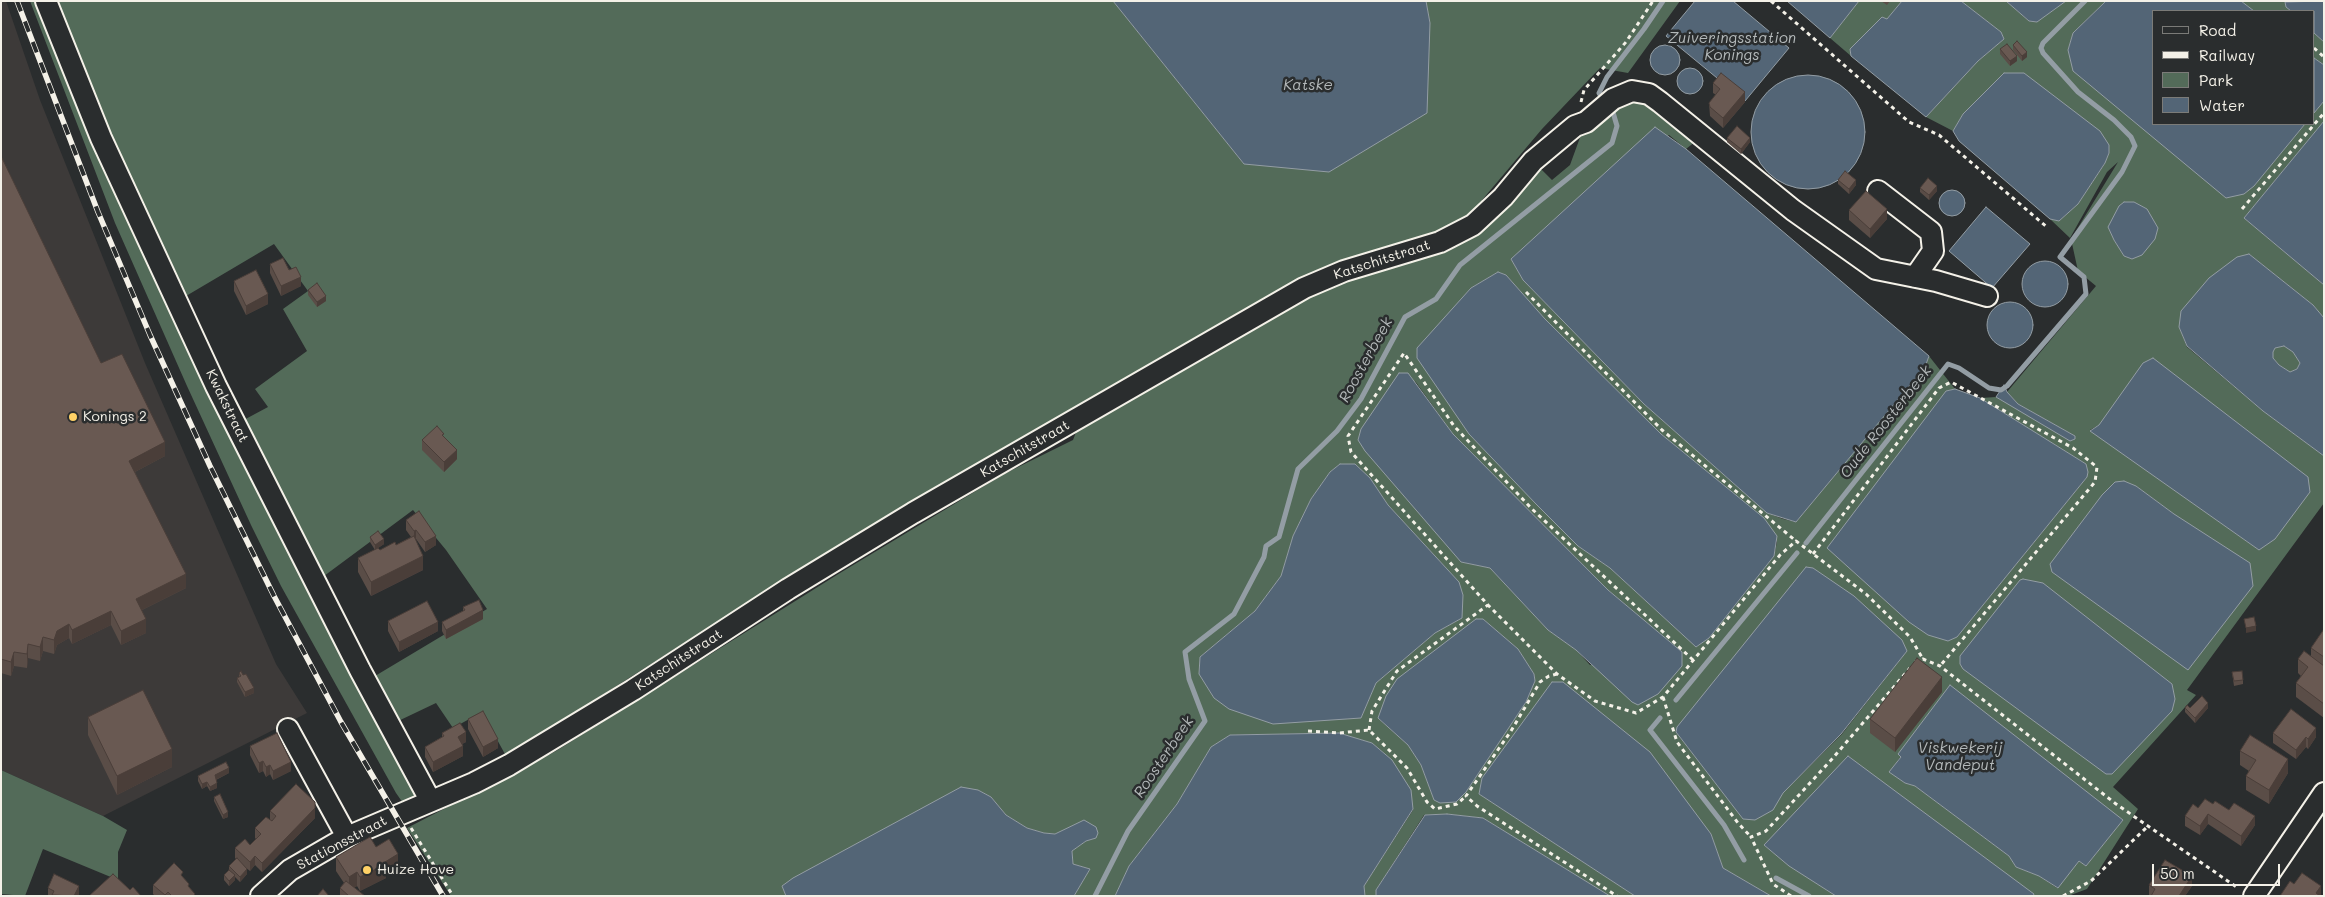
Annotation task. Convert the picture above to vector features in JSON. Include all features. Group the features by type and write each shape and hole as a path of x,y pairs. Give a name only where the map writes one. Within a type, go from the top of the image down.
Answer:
{"street":[{"name":"Kwakstraat","path":"46,1 101,138 216,386 360,670 430,800"},
{"name":"Katschitstraat","path":"430,800 474,783 509,765 633,690 788,588 905,518 1304,288 1344,271 1440,242 1473,224 1503,197 1533,161 1575,126 1586,122 1613,99 1632,91 1649,94 1793,210 1876,269 1915,276"},
{"path":"1878,191 1931,232 1933,251 1915,276 1987,296"},
{"path":"288,729 347,837"},
{"path":"2247,893 2324,793"},
{"name":"Stationsstraat","path":"260,896 290,870 347,837 430,800"}],"path":[{"path":"1575,126 1584,90 1626,42 1653,1"},
{"path":"1771,1 1909,122 1939,135 2048,228"},
{"path":"2315,124 2324,113"},
{"path":"2242,209 2314,125"},
{"path":"1526,292 1662,430 1796,541 1866,594 1910,637 1924,659"},
{"path":"1693,660 1532,509 1454,426 1404,353 1348,436 1351,452 1488,605 1557,674 1595,701 1636,713 1663,697 1780,555 1796,541"},
{"path":"1813,554 1939,388 1951,382 2073,448 2097,466 2095,482 1940,666"},
{"path":"1369,730 1372,711 1397,671 1488,605"},
{"path":"1752,837 1766,831 1916,660 1924,659 1940,666 2116,804 2247,893"},
{"path":"1369,730 1407,768 1428,802 1435,809 1457,804 1466,796 1511,731 1540,682 1549,676 1557,674"},
{"path":"1663,697 1677,742 1738,823 1752,837 1773,884 1791,896"},
{"path":"1308,731 1338,733 1369,730"},
{"path":"1466,796 1484,811 1617,896"},
{"path":"402,812 453,896"},
{"path":"2063,896 2091,881 2148,826"}],"shaded area":[{"path":"1,1 6,1 40,100 145,363 276,664 307,713 103,816 1,770"}],"green space":[{"path":"30,1 40,1 414,789 415,798 403,803 396,793 281,586 251,525 115,223"},
{"path":"52,1 1113,1 1244,164 1430,23 1426,1 1680,1 1628,73 1600,68 1542,129 1482,200 1501,214 1540,168 1552,180 1570,165 1582,132 1620,103 1633,98 1655,105 1696,141 1686,149 1669,135 1511,259 1523,280 1644,404 1767,513 1783,519 1796,522 1925,367 1929,356 1955,389 1946,391 1948,640 1957,637 2087,477 2086,464 1980,398 1996,397 2075,436 2018,404 2007,392 2096,286 2078,271 2071,239 2118,162 2107,172 2070,238 2050,219 2059,221 2078,204 2104,165 2109,153 1963,114 1953,131 1926,117 1978,61 2004,39 2001,32 1961,1 2006,1 2029,21 2036,22 2066,1 2106,1 2073,33 2068,50 2226,198 2254,186 2304,125 2315,125 2315,112 2324,101 2324,121 2244,218 2324,285 2324,318 2313,305 2249,254 2179,327 2187,347 2263,411 2324,456 2324,503 2187,690 2196,695 2113,787 2138,809 2087,889 2068,896 2033,896 2025,889 1764,845 1790,866 1836,896 1771,896 1723,868 1711,834 1553,682 1482,778 1479,794 1635,896 1610,896 1483,818 1447,814 1424,815 1376,890 1376,896 1365,896 1364,886 1413,810 1392,760 1372,743 1338,733 1230,735 1211,747 1177,804 1129,866 1115,896 1074,896 1090,869 1073,864 1072,851 1086,841 1096,838 1067,829 1055,834 1027,828 1006,815 991,797 978,790 782,886 786,896 451,896 407,828 556,751 840,573 1004,474 1073,440 1089,399 982,461 752,600 506,756 482,712 453,728 436,703 394,723 370,679 487,609 446,550 413,510 320,579 240,422 268,407 255,389 307,351 283,309 308,291 274,244 181,299","holes":["2124,202 2133,202 2147,209 2132,259 2124,256 2114,240","1498,272 1506,275 1545,319 1661,434 1764,518 1777,542 1774,556 1709,638 1696,647 1610,568 1578,546 1469,434 1446,317 1471,288","1415,381 1453,434 1608,590 1682,652 1590,665 1576,650 1548,630 1490,568 1461,562","2099,425 2259,550 2090,430","1340,464 1355,464 1370,478 1388,505 1459,582 1462,618 1435,633 1376,683 1361,718 1331,719 1214,698 1199,673 1200,657 1255,611 1281,576 1293,536 1311,499 1330,472","2136,486 2174,514 2052,573","1787,591 1907,651 1842,734 1783,793 1743,819 1676,732","1476,619 1483,619 1518,649 1534,674 1535,681 1526,702 1466,792 1456,802 1434,800 1421,765 1408,745 1380,720 1459,633","1901,756 2123,820 2086,866 2079,861 2057,888 2039,876 2016,867 2009,856 1915,786 1905,783 1890,772"]},
{"path":"1859,1 1902,1 1887,19 1882,17 1850,49 1851,56 1830,38"},
{"path":"2241,1 2286,1 2286,7 2290,10 2253,10"},
{"path":"2315,34 2324,42 2324,65 2315,59"},
{"path":"2284,346 2293,352 2300,363 2297,369 2290,372 2279,365 2273,358 2272,352 2275,348"},
{"path":"1,770 103,816 127,830 118,852 118,880 43,849 25,896 1,894"}],"water":[{"name":"Katske","path":"1113,1 1426,1 1430,23 1427,113 1329,172 1244,164"},
{"name":"Zuiveringsstation Konings","path":"1695,1 1733,1 1789,48 1745,101 1666,36"},
{"path":"1787,1 1859,1 1830,38"},
{"path":"1902,1 1961,1 2001,32 2004,39 1978,61 1926,117 1851,56 1850,49 1882,17 1887,19"},
{"path":"2006,1 2066,1 2037,22 2029,21"},
{"path":"2106,1 2241,1 2253,10 2152,10 2152,125 2304,125 2254,186 2244,194 2226,198 2073,71 2068,50 2073,33"},
{"path":"2324,1 2324,42 2315,34 2315,10 2290,10 2286,7 2285,2"},
{"path":"1665,45 1675,50 1680,60 1675,70 1665,75 1655,70 1650,60 1655,50"},
{"path":"2315,59 2324,65 2324,101 2315,112"},
{"path":"1690,68 1699,72 1703,81 1699,90 1690,94 1681,90 1677,81 1681,72"},
{"path":"2004,73 2024,73 2100,131 2109,145 2109,153 2105,163 2078,204 2059,221 2050,219 1959,141 1953,131 1963,114"},
{"path":"1808,75 1830,80 1848,92 1860,110 1865,132 1860,154 1848,172 1830,184 1808,189 1786,184 1768,172 1756,154 1751,132 1756,110 1768,92 1786,80"},
{"path":"2324,121 2324,285 2244,218"},
{"path":"1655,127 1686,149 1929,356 1925,367 1796,522 1767,513 1644,404 1523,280 1511,259"},
{"path":"1952,190 1961,194 1965,203 1961,212 1952,216 1943,212 1939,203 1943,194"},
{"path":"2124,202 2134,202 2147,209 2158,228 2155,239 2142,255 2132,259 2124,256 2108,227 2119,206"},
{"path":"1986,207 2030,244 1992,288 1949,251"},
{"path":"2249,254 2313,305 2324,318 2324,456 2263,411 2187,346 2179,327 2181,311 2209,278 2237,257","holes":["2284,346 2293,352 2300,363 2297,369 2290,372 2279,365 2273,358 2275,348"]},
{"path":"2040,261 2050,261 2064,271 2068,284 2064,297 2058,303 2050,307 2040,307 2026,297 2022,289 2022,279 2032,265"},
{"path":"1498,272 1506,275 1545,319 1661,434 1764,518 1777,536 1774,556 1709,638 1696,647 1610,568 1578,546 1536,504 1469,434 1417,358 1417,348 1471,288"},
{"path":"2006,302 2014,302 2023,306 2029,312 2033,325 2029,338 2023,344 2014,348 2006,348 1997,344 1991,338 1987,329 1987,321 1991,312 1997,306"},
{"path":"2153,358 2308,477 2310,492 2275,539 2259,550 2090,431 2099,425 2143,363"},
{"path":"1399,373 1408,373 1453,434 1608,590 1682,652 1682,666 1658,694 1638,705 1632,702 1576,650 1548,630 1490,568 1461,562 1365,451 1358,440 1361,429"},
{"path":"2004,385 2007,392 2018,404 2075,436 2075,439 2070,441 1996,397"},
{"path":"1955,389 1980,398 2086,464 2088,472 2087,477 1957,637 1948,641 1928,635 1909,622 1827,548 1946,391"},
{"path":"1340,464 1355,464 1370,478 1388,505 1459,582 1463,595 1462,618 1435,633 1376,683 1361,718 1273,724 1229,709 1214,698 1199,674 1200,657 1255,611 1281,576 1293,536 1311,499 1330,472"},
{"path":"2124,481 2136,486 2174,514 2250,563 2253,586 2188,670 2052,572 2050,564 2102,495 2115,482"},
{"path":"1806,567 1813,568 1854,596 1902,640 1907,651 1841,734 1783,793 1773,810 1755,820 1743,819 1676,732 1677,727"},
{"path":"2020,580 2043,583 2172,684 2175,699 2172,711 2112,774 2106,774 1963,669 1960,664 1960,656"},
{"path":"1476,619 1483,619 1518,649 1534,674 1535,681 1526,702 1466,792 1456,802 1440,803 1434,800 1421,765 1408,745 1378,718 1386,696 1397,679"},
{"path":"1552,682 1563,682 1650,752 1711,834 1723,868 1771,896 1635,896 1479,794 1482,778"},
{"name":"Viskwekerij Vandeput","path":"1950,685 2123,820 2086,866 2079,861 2058,888 2039,876 2016,867 2009,856 1915,786 1905,783 1889,772 1901,757 1898,754"},
{"path":"1339,733 1372,743 1392,760 1411,790 1413,809 1364,886 1365,896 1115,896 1129,866 1177,804 1211,747 1230,735"},
{"path":"1848,756 2034,894 2033,896 1836,896 1789,866 1764,845"},
{"path":"961,787 978,790 991,797 1006,815 1027,828 1055,834 1084,820 1096,827 1098,833 1096,838 1086,841 1072,851 1073,864 1090,869 1074,896 786,896 782,886 793,878"},
{"path":"1447,814 1483,818 1610,896 1376,896 1376,890 1425,815"}],"building":[{"path":"2017,41 2027,52 2022,56 2013,45"},
{"path":"2007,44 2017,56 2010,61 2000,49"},
{"path":"1721,73 1745,92 1723,118 1710,107 1709,103 1720,89 1713,83"},
{"path":"1737,126 1750,138 1741,149 1727,138"},
{"name":"Konings 2","path":"1,156 101,363 122,354 165,442 129,461 186,574 136,599 146,619 121,631 111,611 72,630 69,624 57,631 54,640 43,637 40,647 28,644 27,654 14,652 11,662 1,659"},
{"path":"1845,171 1856,180 1849,189 1838,180"},
{"path":"1928,178 1937,186 1929,195 1920,188"},
{"path":"1866,191 1887,209 1870,229 1849,210"},
{"path":"283,258 289,270 296,267 301,277 281,286 270,264"},
{"path":"256,270 268,294 246,306 234,281"},
{"path":"317,283 326,296 317,302 308,290"},
{"path":"437,426 444,434 442,435 457,450 444,462 422,440"},
{"path":"419,511 436,536 425,542 406,520"},
{"path":"378,531 384,539 375,545 370,537"},
{"path":"414,536 423,556 371,582 358,558 378,548 380,550 395,542 396,545"},
{"path":"479,600 483,610 446,630 442,622 465,610 463,607"},
{"path":"427,601 438,622 399,642 388,621"},
{"path":"2254,617 2256,626 2246,628 2244,619"},
{"path":"2324,629 2324,657 2311,648"},
{"path":"2304,651 2324,666 2324,704 2296,683 2308,667 2298,659"},
{"path":"1917,658 1942,677 1895,738 1870,719"},
{"path":"241,671 243,675 246,674 254,688 245,692 237,678 241,676 239,673"},
{"path":"2242,671 2243,680 2234,681 2232,672"},
{"path":"143,690 172,749 117,776 88,717"},
{"path":"2202,696 2208,703 2195,718 2185,708 2187,705 2190,708"},
{"path":"2291,709 2316,728 2296,750 2273,733"},
{"path":"483,711 498,739 483,747 468,719"},
{"path":"460,723 466,732 458,737 463,746 433,762 425,747 444,736 442,733"},
{"path":"277,733 291,762 273,771 270,765 266,767 263,761 259,763 250,746"},
{"path":"2250,735 2288,759 2269,790 2246,776 2256,760 2240,751"},
{"path":"226,762 229,768 215,775 217,783 210,787 207,782 202,784 198,776"},
{"path":"296,784 315,802 315,808 262,863 255,856 250,862 235,848 245,839 250,845 261,834 255,828 266,817 272,821 276,816 270,811"},
{"path":"220,794 228,812 223,815 214,797"},
{"path":"2205,799 2213,804 2215,801 2229,810 2234,803 2255,816 2241,836 2208,814 2200,826 2185,816 2193,804 2198,808"},
{"path":"370,837 376,847 389,839 398,854 385,862 386,864 360,877 357,872 349,877 336,857"},
{"path":"237,858 247,869 240,877 229,866"},
{"path":"2165,860 2192,876 2179,896 2151,896 2155,889 2149,885"},
{"path":"174,863 183,872 181,875 195,894 193,896 172,896 168,892 165,895 153,885"},
{"path":"229,870 235,875 229,881 224,875"},
{"path":"2302,873 2321,886 2316,893 2320,896 2280,896 2290,881 2294,884"},
{"path":"54,874 79,886 74,896 52,895 54,891 48,888"},
{"path":"113,874 130,890 133,887 141,896 89,896"},
{"path":"346,881 365,896 349,896 340,888"},
{"path":"323,889 329,896 317,896"}],"waterway":[{"name":"Roosterbeek","path":"1601,96 1599,93 1607,77 1663,1"},
{"name":"Oude Roosterbeek","path":"1806,543 1948,364 1959,368 1989,388 2001,390 2007,386 2086,294 2084,277 2060,257 2122,172 2135,146 2131,137 2114,120 2078,92 2043,53 2041,48 2043,43 2085,1"},
{"name":"Roosterbeek","path":"1095,896 1128,831 1205,721 1189,679 1185,652 1234,614 1264,557 1266,546 1279,537 1298,469 1337,431 1361,399 1405,317 1436,299 1460,265 1612,143 1617,126 1612,109"},
{"name":"Oude Roosterbeek","path":"1676,700 1797,553"},
{"name":"Oude Roosterbeek","path":"1660,718 1650,730 1724,825 1744,860"},
{"name":"Oude Roosterbeek","path":"1776,878 1809,896"}],"railway":[{"path":"17,1 98,212 150,335 210,466 274,596 341,722 443,896"}],"place":[{"name":"Konings 2","path":"73,417"},
{"name":"Huize Hove","path":"367,870"}]}
